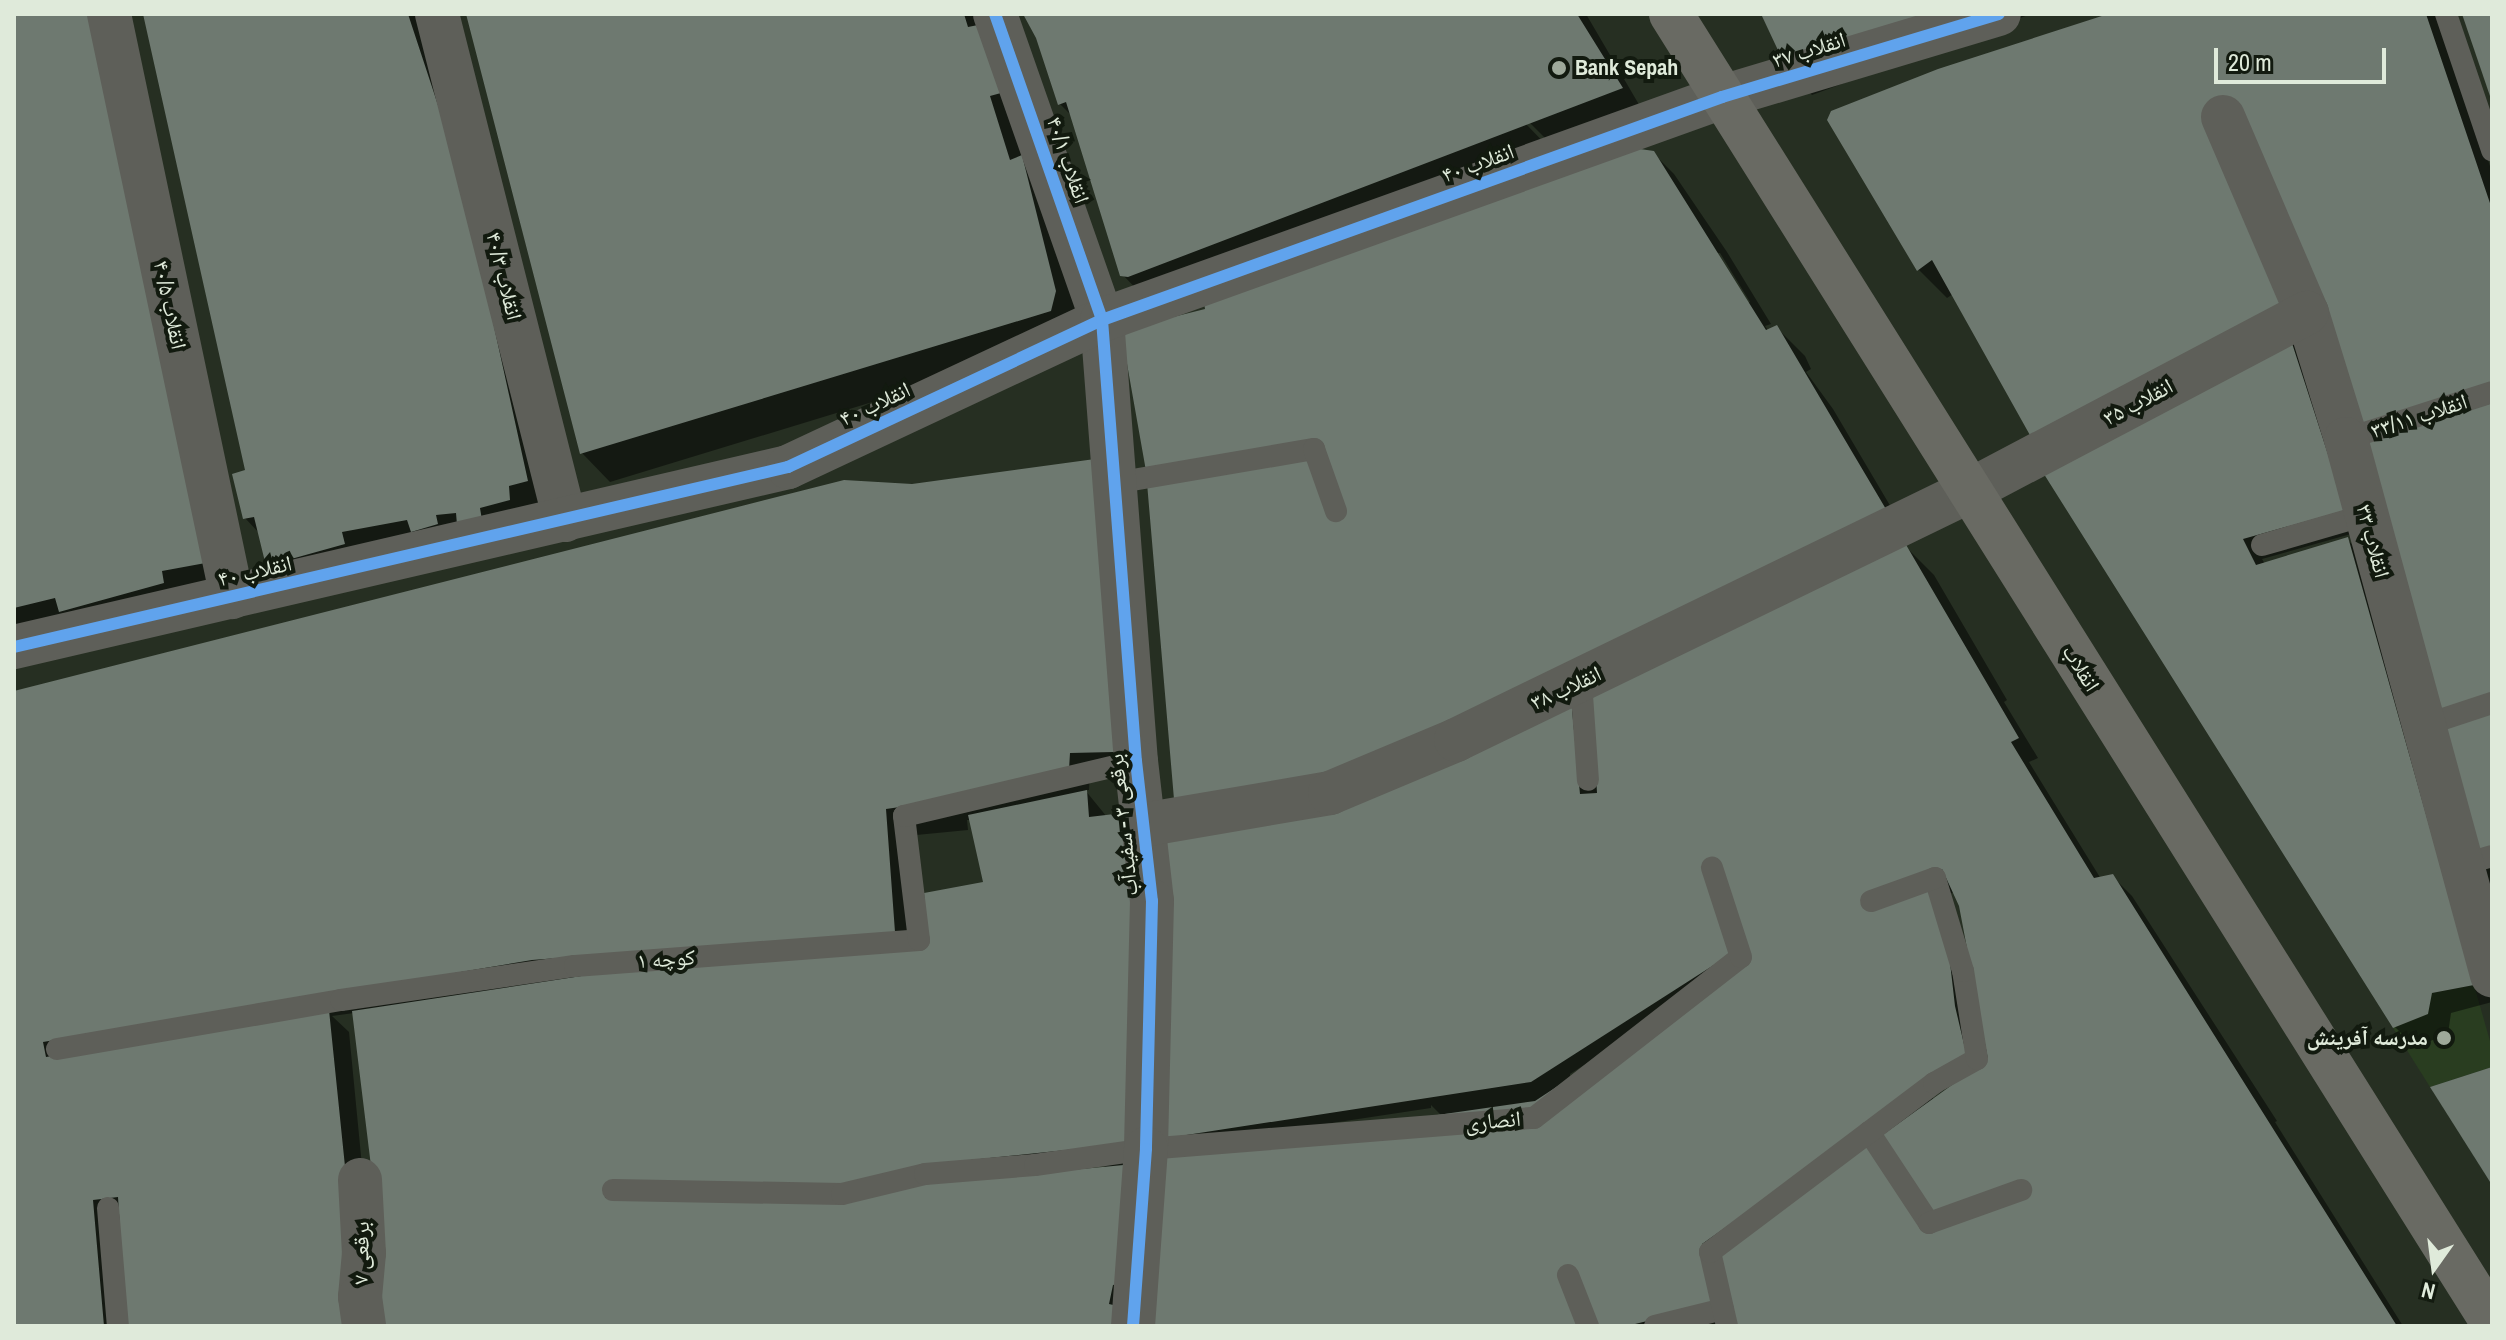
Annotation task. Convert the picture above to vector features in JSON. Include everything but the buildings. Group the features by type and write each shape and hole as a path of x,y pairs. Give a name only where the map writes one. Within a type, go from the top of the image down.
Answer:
{"main road":[{"name":"انقلاب","path":"1671,14 1969,491 2488,1307"}],"street":[{"name":"انقلاب ۴۰/۵","path":"109,14 232,597"},
{"name":"انقلاب ۴۰/۱","path":"995,14 1102,320"},
{"name":"انقلاب ۳۷","path":"1722,97 1999,14"},
{"name":"انقلاب ۴۰/۳","path":"440,24 565,520"},
{"name":"انقلاب ۴۰","path":"14,647 788,467 1102,320 1722,97"},
{"name":"انقلاب ۳۳","path":"2223,117 2307,313 2346,439 2425,725 2477,860 2492,975"},
{"name":"انقلاب ۳۵","path":"1969,491 2307,313"},
{"name":"برقعی ۳ - سفیدآب","path":"1102,320 1136,761 1152,901 1146,1149 1133,1326"},
{"name":"انقلاب ۳۸","path":"1143,825 1330,793 1581,681 1969,491"},
{"name":"برقعی ۷","path":"360,1180 364,1253 360,1297 364,1326"}],"lane":[{"path":"2446,14 2492,150"},
{"name":"انقلاب ۳۳/۱۱","path":"2346,439 2492,392"},
{"path":"1115,483 1314,449 1336,511"},
{"path":"2262,545 2365,515"},
{"path":"1581,681 1588,780"},
{"path":"2425,725 2492,703"},
{"name":"کوچه ۱","path":"57,1049 341,1000 575,966 919,940 904,816 1136,761"},
{"name":"انصاری","path":"1146,1149 1534,1118 1741,957 1712,868"},
{"path":"1655,1326 1725,1318 1710,1252 1934,1083 1977,1059 1963,971 1935,878 1871,901"},
{"path":"1869,1132 1929,1223 2021,1190"},
{"path":"613,1190 842,1194 925,1174 1035,1165 1146,1149"},
{"path":"108,1208 118,1326"},
{"path":"1568,1275 1588,1326"}],"shaded area":[{"name":"مدرسه آفرینش","path":"2474,985 2492,1048 2492,1067 2430,1087 2393,1028 2432,993"}],"cycle path":[{"path":"995,14 1102,320 1136,761 1152,901 1146,1149 1133,1326"},
{"path":"14,647 788,467 1102,320 1722,97 1999,14"}],"place":[{"name":"Bank Sepah","path":"1559,68"},
{"name":"مدرسه آفرینش","path":"2444,1038"}]}
